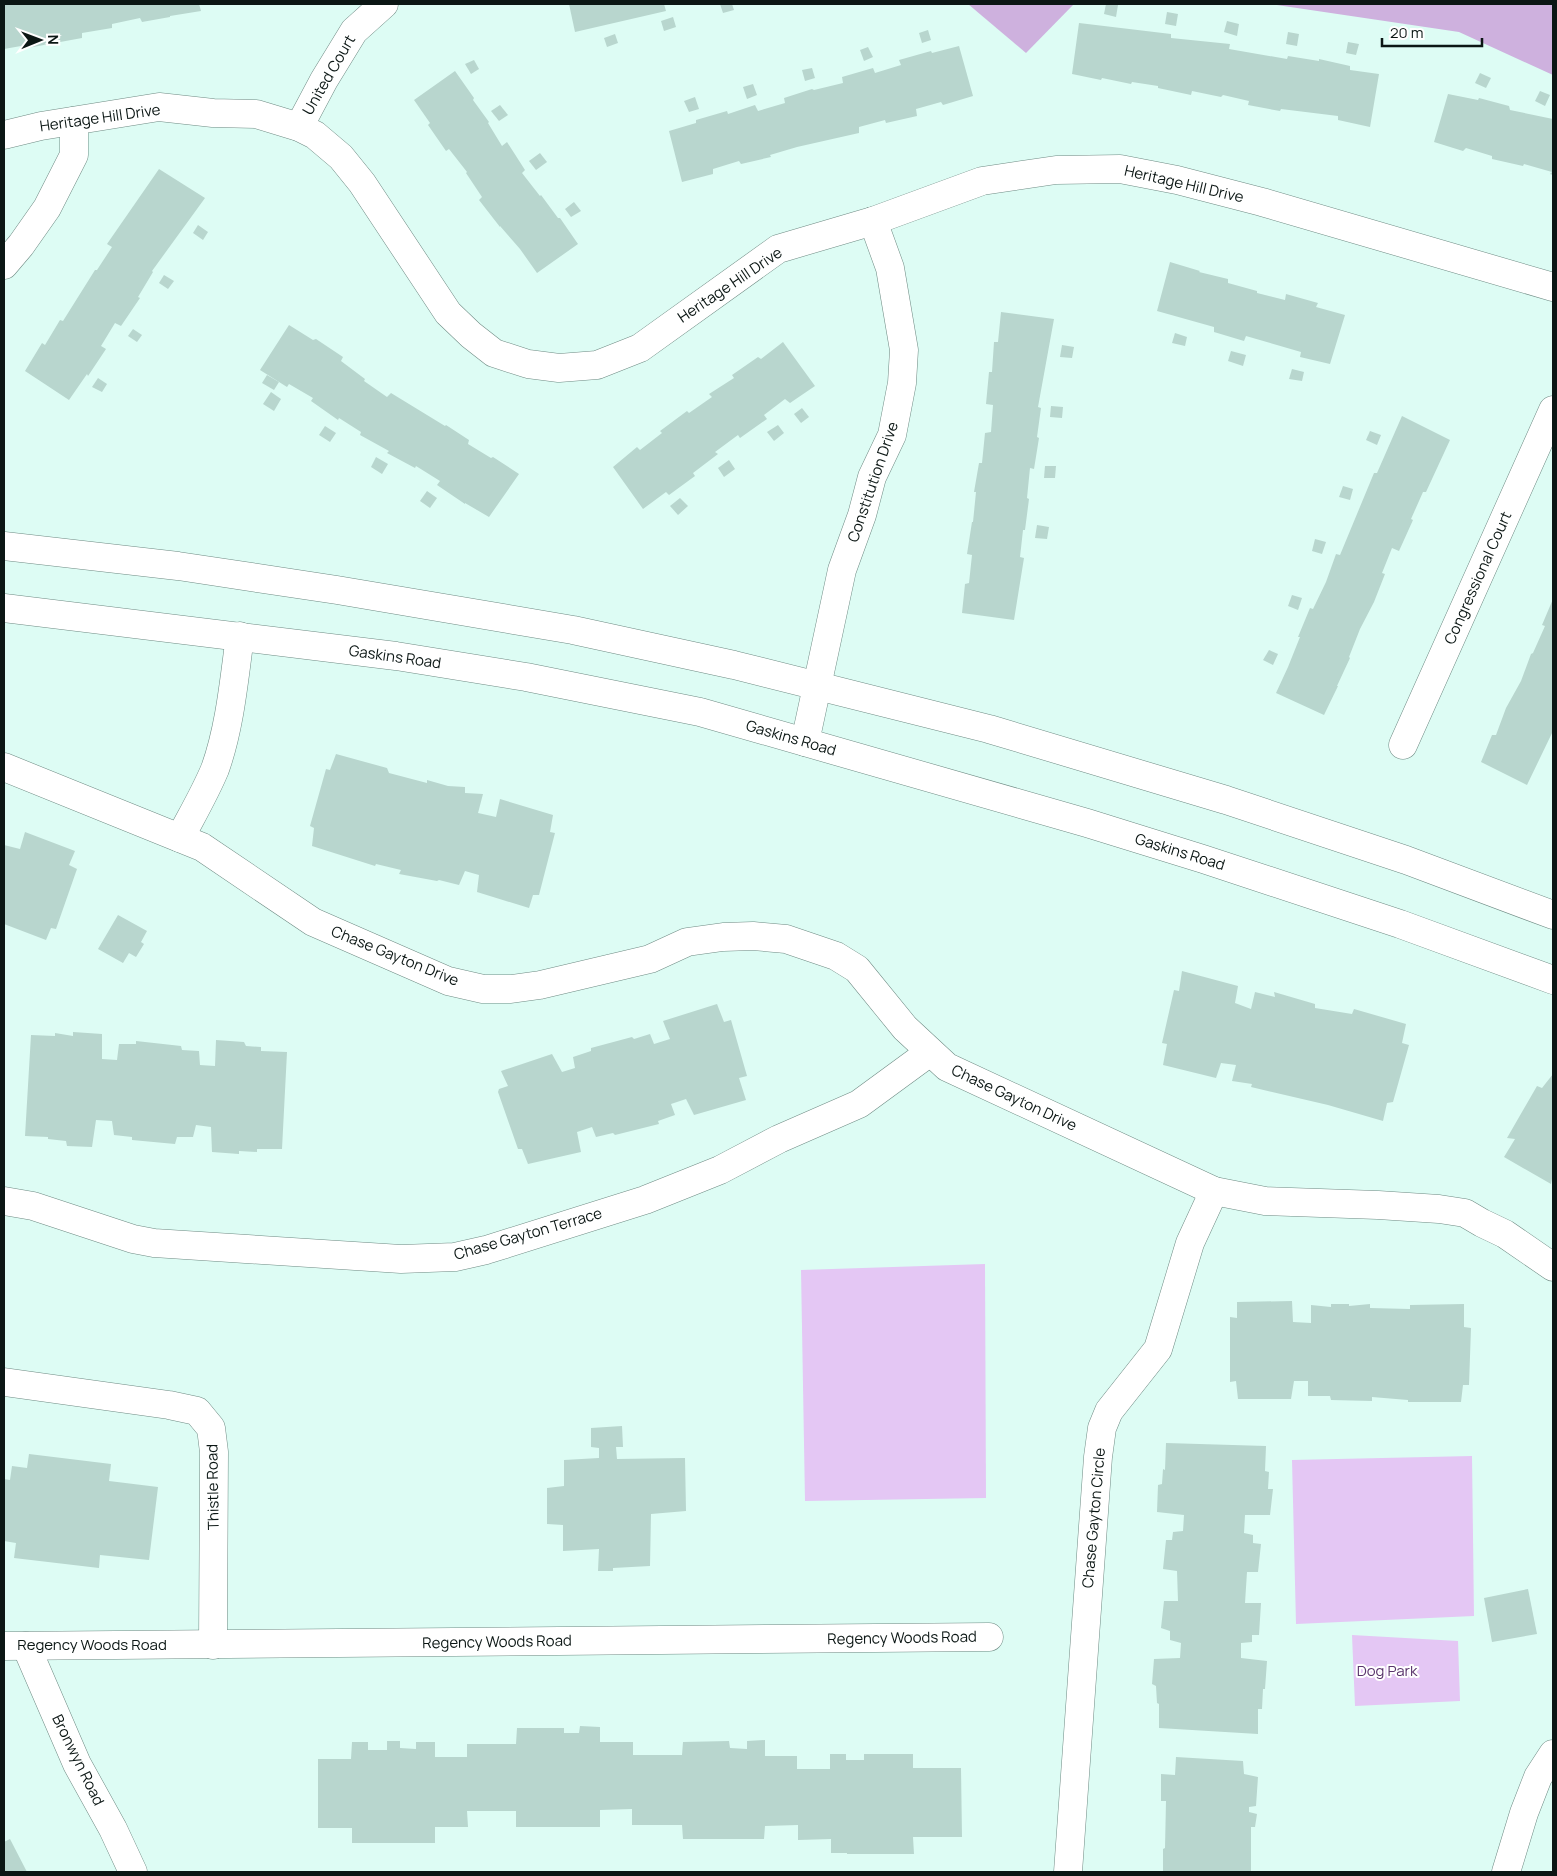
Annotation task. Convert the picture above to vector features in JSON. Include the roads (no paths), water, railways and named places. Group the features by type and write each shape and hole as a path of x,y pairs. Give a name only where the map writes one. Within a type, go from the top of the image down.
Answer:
{"street":[{"name":"United Court","path":"299,127 324,80 354,31 384,4"},
{"name":"Heritage Hill Drive","path":"4,135 41,126 159,107 213,113 256,114 299,127 315,135 334,152 362,183 448,313 471,335 494,353 528,364 559,368 597,364 640,348 778,249 873,221 982,181 1056,170 1120,169 1177,180 1262,202 1553,287"},
{"path":"4,265 47,208 74,155 74,122"},
{"name":"Constitution Drive","path":"805,742 842,570 862,516 872,478 892,435 902,383 904,350 890,268 873,221"},
{"name":"Congressional Court","path":"1403,745 1553,410"},
{"path":"4,546 178,566 328,588 573,630 734,665 989,728 1226,800 1415,863 1553,915"},
{"name":"Gaskins Road","path":"4,608 396,656 526,677 700,712 1078,820 1203,859 1400,924 1553,980"},
{"path":"180,838 215,768 229,714 240,636"},
{"name":"Chase Gayton Drive","path":"4,767 202,847 312,922 448,981 483,989 511,989 540,985 650,958 687,942 723,937 753,936 786,939 836,956 857,969 905,1028 948,1067 1214,1191 1265,1201 1387,1205 1465,1213 1506,1234 1553,1267"},
{"name":"Chase Gayton Terrace","path":"4,1200 33,1206 132,1239 154,1243 401,1259 455,1257 486,1250 645,1200 720,1170 779,1140 859,1104 930,1052"},
{"name":"Chase Gayton Circle","path":"1068,1872 1098,1457 1102,1428 1109,1411 1158,1349 1190,1243 1214,1191"},
{"name":"Thistle Road","path":"4,1382 169,1405 197,1411 212,1428 214,1452 213,1644"},
{"name":"Regency Woods Road","path":"15,1646 990,1637"},
{"name":"Bronwyn Road","path":"15,1646 113,1829 133,1872"},
{"path":"1506,1872 1524,1813 1538,1777 1553,1754"}],"park label":[{"name":"Dog Park","path":"1387,1671"}]}
